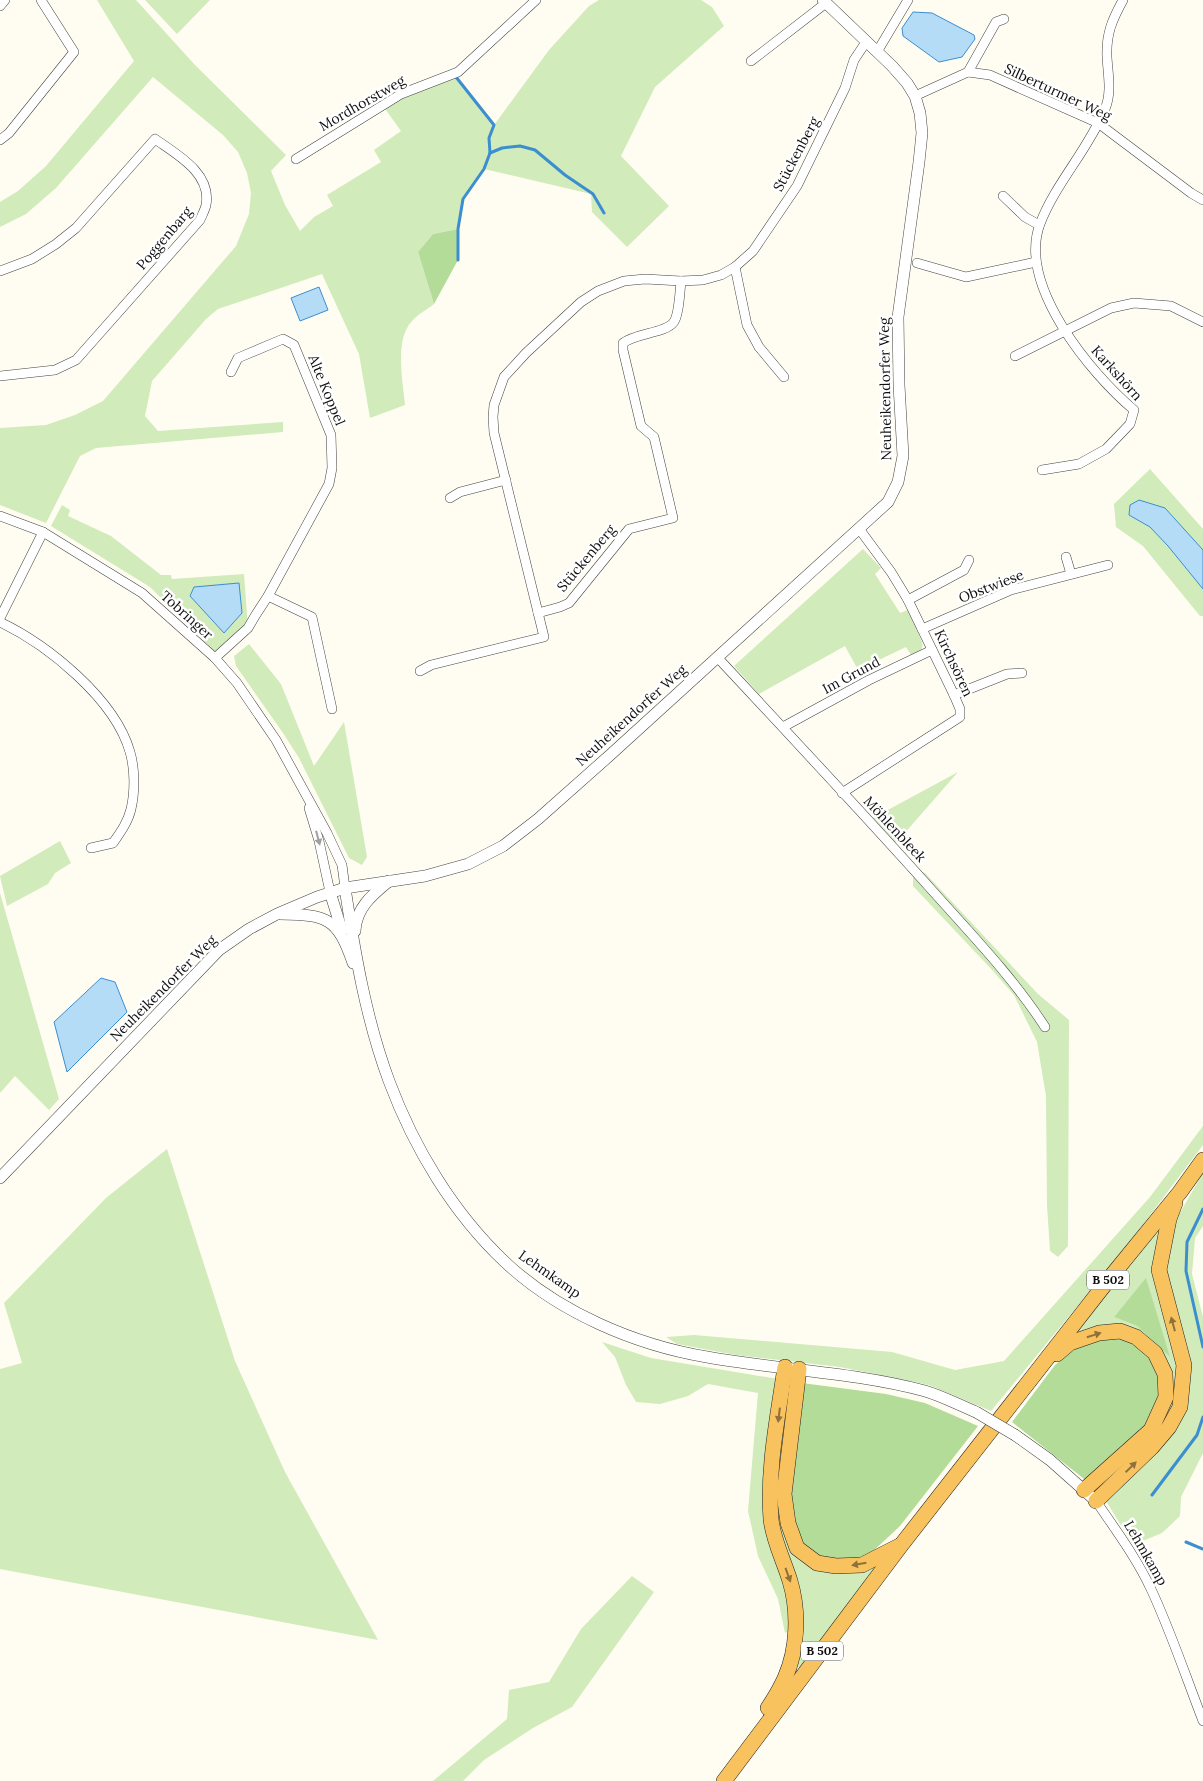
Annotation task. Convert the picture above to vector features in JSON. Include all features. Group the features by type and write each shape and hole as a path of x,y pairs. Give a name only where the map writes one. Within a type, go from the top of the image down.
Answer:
{"highway":[{"name":"B 502","path":"724,1781 902,1544 1113,1274 1180,1192 1203,1160"},
{"path":"1096,1501 1152,1447 1169,1427 1180,1407 1184,1365 1159,1270 1170,1219 1180,1192"},
{"path":"1039,1370 1070,1343 1099,1333 1120,1331 1136,1337 1155,1353 1165,1374 1166,1398 1150,1430 1084,1490"},
{"path":"792,1368 784,1494 788,1523 797,1548 817,1564 862,1566 902,1544"},
{"path":"741,1758 785,1678 794,1646 797,1620 790,1582 771,1522 770,1479 792,1368"}],"street":[{"path":"0,6 5,0"},
{"path":"0,140 9,133 74,52 42,0"},
{"name":"Mordhorstweg","path":"296,159 394,98 458,72 536,0"},
{"path":"877,52 908,0"},
{"name":"Karkshörn","path":"1042,470 1079,464 1106,449 1130,424 1134,410 1092,370 1065,331 1051,307 1041,282 1036,262 1035,245 1039,225 1106,108 1110,92 1107,55 1111,22 1123,0"},
{"path":"752,61 824,1"},
{"name":"Neuheikendorfer Weg","path":"0,1178 219,950 249,929 277,914 330,892 425,876 468,864 504,846 545,813 860,530 888,502 898,482 903,456 899,393 898,318 922,133 920,113 915,96 907,83 892,66 824,1"},
{"path":"915,96 968,72 996,22 1004,19"},
{"name":"Stückenberg","path":"420,672 430,665 544,637 494,433 494,405 501,384 513,366 581,302 598,291 624,281 645,279 703,280 721,275 735,268 753,251 798,186 846,88 854,60 866,42"},
{"name":"Silberturmer Weg","path":"968,72 990,75 1098,123 1203,200"},
{"name":"Poggenbarg","path":"0,271 32,259 56,244 76,228 155,139 186,161 198,173 206,192 206,204 200,220 76,360 55,370 0,376"},
{"path":"1003,196 1025,217 1039,225"},
{"path":"918,263 966,277 1036,262"},
{"path":"735,268 747,325 759,346 784,377"},
{"name":"Stückenberg","path":"538,613 560,608 569,603 629,528 673,518 654,437 641,426 623,343 629,339 673,324 676,317 681,281"},
{"path":"1015,356 1111,308 1134,303 1171,306 1203,322"},
{"name":"Alte Koppel","path":"215,658 248,628 268,596 329,484 332,468 331,435 294,345 283,339 238,358 231,372"},
{"path":"450,498 460,492 506,480"},
{"name":"Tobringer","path":"0,516 43,532 142,594 215,658 237,683 276,740 327,832 342,865 346,888"},
{"name":"Kirchsören","path":"842,793 960,717 960,709 954,695 908,600 891,572 860,530"},
{"path":"0,618 43,532"},
{"path":"1066,557 1071,574"},
{"path":"908,600 964,570 969,560"},
{"name":"Obstwiese","path":"922,629 1011,590 1108,565"},
{"path":"268,596 312,616 332,709"},
{"path":"0,622 44,648 73,672 110,713 128,745 134,774 131,810 125,826 113,843 91,848"},
{"name":"Im Grund","path":"783,727 868,680 932,650"},
{"name":"Möhlenbleek","path":"717,657 1014,982 1045,1027"},
{"path":"954,695 1007,674 1022,673"},
{"name":"Tobringer","path":"304,791 319,841 330,892"},
{"path":"350,943 360,911 371,897 389,881"},
{"path":"346,888 350,943"},
{"path":"330,892 350,943"},
{"path":"277,914 305,914 321,917 332,924 350,943"},
{"name":"Lehmkamp","path":"350,943 389,1082 402,1112 432,1170 467,1220 506,1262 547,1294 585,1317 643,1342 706,1357 887,1382 927,1392 976,1412 1015,1435 1050,1460 1096,1501 1130,1551 1150,1587 1168,1628 1203,1721"}],"green space":[{"path":"97,0 136,0 195,65 286,155 271,171 285,205 300,231 314,217 333,206 327,195 381,162 374,150 401,131 383,106 456,77 494,125 549,50 589,6 599,0 701,0 712,7 724,26 655,87 621,156 669,206 627,247 592,212 591,194 484,169 463,199 458,229 433,234 418,252 434,304 412,321 406,329 403,339 401,361 405,405 370,418 359,354 322,274 218,309 206,319 152,381 145,416 158,431 283,422 283,432 96,448 80,456 46,523 0,505 0,428 46,425 75,415 103,401 236,246 249,214 251,193 247,173 238,152 223,135 153,77 56,188 26,214 0,227 0,202 18,191 46,166 134,61"},
{"path":"145,0 210,0 177,34"},
{"path":"458,229 458,260 434,304 418,252 433,234"},
{"path":"1150,469 1203,529 1203,616 1200,616 1143,546 1116,527 1114,504"},
{"path":"62,505 70,510 68,516 111,536 161,575 171,575 172,579 244,574 248,628 218,655 150,587 51,526"},
{"path":"863,549 881,568 875,574 900,613 908,610 922,642 922,649 911,655 906,647 858,670 845,646 759,694 734,666"},
{"path":"249,644 281,684 314,766 344,722 367,857 362,865 349,858 299,758 236,666 234,656"},
{"path":"958,772 896,843 873,818"},
{"path":"60,841 71,863 55,873 48,884 7,906 0,876"},
{"path":"913,869 925,873 1038,994 1069,1020 1068,1246 1058,1257 1050,1251 1047,1205 1046,1096 1037,1042 1014,995 913,886"},
{"path":"0,893 59,1099 49,1110 15,1076 0,1093"},
{"path":"1203,1126 1203,1145 1126,1247 991,1411 929,1385 840,1367 736,1355 677,1344 666,1337 694,1335 892,1352 955,1370 1004,1361 1150,1197"},
{"path":"167,1149 235,1361 285,1472 378,1640 0,1569 0,1369 22,1363 4,1303 106,1198"},
{"path":"1203,1173 1203,1226 1195,1238 1192,1274 1203,1317 1203,1453 1181,1497 1180,1516 1162,1533 1133,1545 1106,1501 1180,1423 1189,1364 1166,1270 1174,1223"},
{"path":"1166,1214 1159,1237 1179,1372 1177,1404 1167,1426 1104,1488 1102,1485 1159,1428 1070,1337","holes":["1146,1279 1169,1356 1137,1326 1114,1317"]},
{"path":"1146,1278 1170,1357 1137,1326 1114,1317"},
{"path":"1111,1336 1127,1338 1154,1360 1161,1376 1161,1401 1150,1426 1088,1482 1012,1422 1055,1365 1084,1342"},
{"path":"602,1342 651,1358 778,1379 768,1476 794,1628 785,1633 778,1599 758,1556 748,1511 758,1393 708,1384 688,1396 660,1404 636,1402 626,1385 615,1357"},
{"path":"787,1381 791,1382 781,1478 809,1560 883,1559 801,1668 797,1666 804,1635 803,1607 781,1544 775,1497"},
{"path":"802,1383 886,1394 925,1403 978,1426 900,1526 870,1554 843,1562 817,1555 797,1537 789,1492"},
{"path":"632,1576 654,1592 572,1707 533,1728 484,1760 463,1781 433,1781 507,1719 509,1690 549,1682 581,1629"}],"water":[{"path":"913,12 932,13 974,35 975,39 962,57 939,62 903,36 902,28"},
{"path":"319,287 328,310 300,321 291,298"},
{"path":"1139,500 1165,508 1203,550 1203,589 1150,527 1129,515 1130,505"},
{"path":"239,583 242,613 224,633 190,596 194,587"},
{"path":"101,978 115,982 127,1012 67,1072 54,1022"}],"waterway":[{"path":"456,77 494,125 489,138 490,153 484,169 463,199 458,229 458,260"},
{"path":"490,153 502,148 520,146 535,150 565,175 593,194 604,213"},
{"path":"1203,1209 1187,1242 1186,1271 1203,1347"},
{"path":"1152,1495 1197,1435 1203,1417"},
{"path":"1186,1542 1203,1549"}]}
